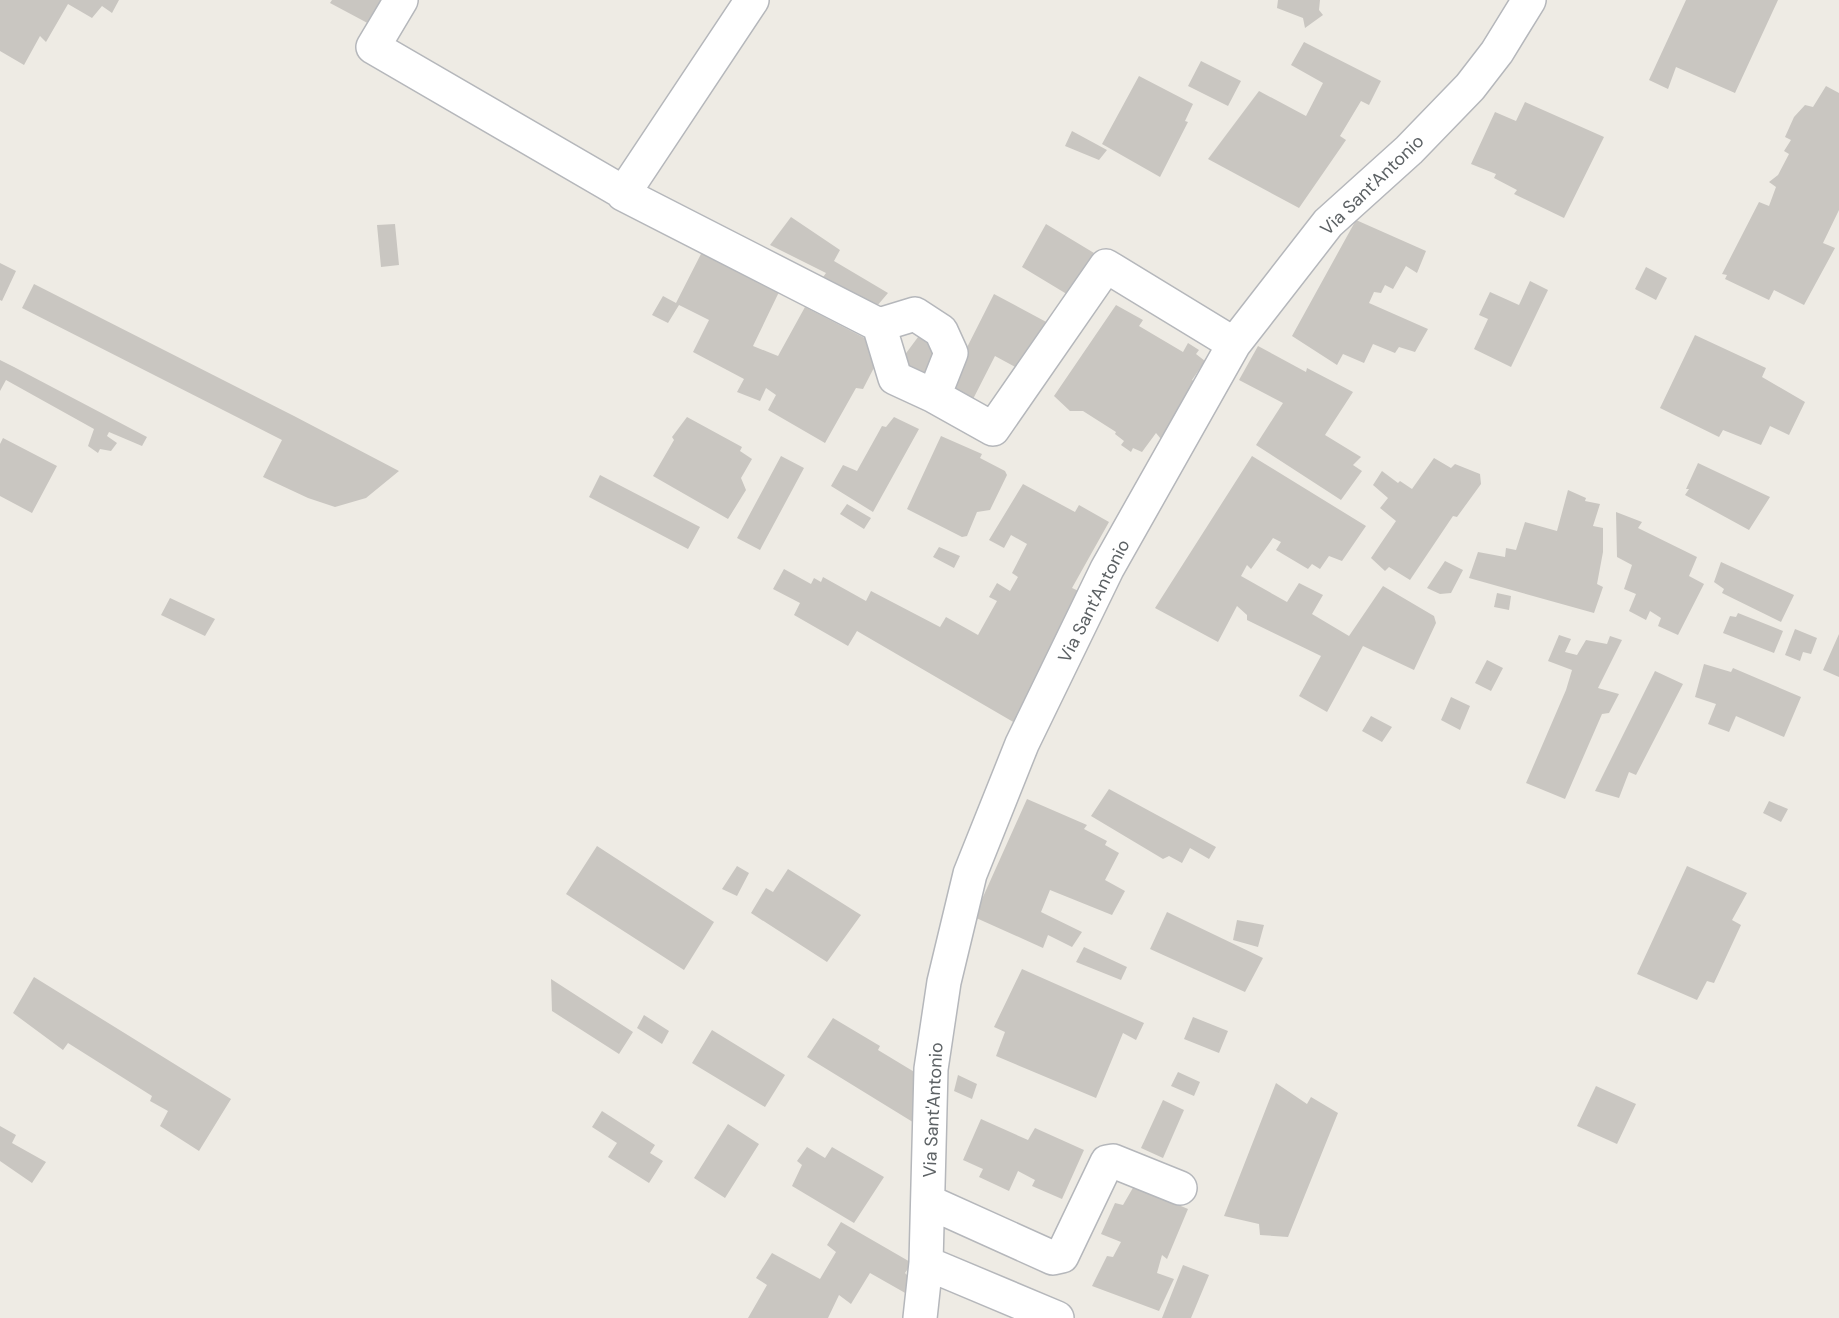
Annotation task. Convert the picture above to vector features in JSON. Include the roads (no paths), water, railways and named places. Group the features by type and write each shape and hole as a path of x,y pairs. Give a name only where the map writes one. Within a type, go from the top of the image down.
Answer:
{"street":[{"path":"401,0 373,47 620,190"},
{"path":"752,0 623,194 879,325 915,314 941,331 951,353 934,396"},
{"name":"Via Sant'Antonio","path":"920,1318 926,1263 931,1069 944,982 970,874 1022,744 1107,569 1234,344 1328,224 1409,150 1470,87 1497,52 1529,0"},
{"path":"879,325 895,378 934,396 993,429 1106,266 1234,344"},
{"path":"928,1202 1053,1258 1062,1256 1107,1161 1113,1161 1180,1188"},
{"path":"926,1263 1057,1318"}]}
